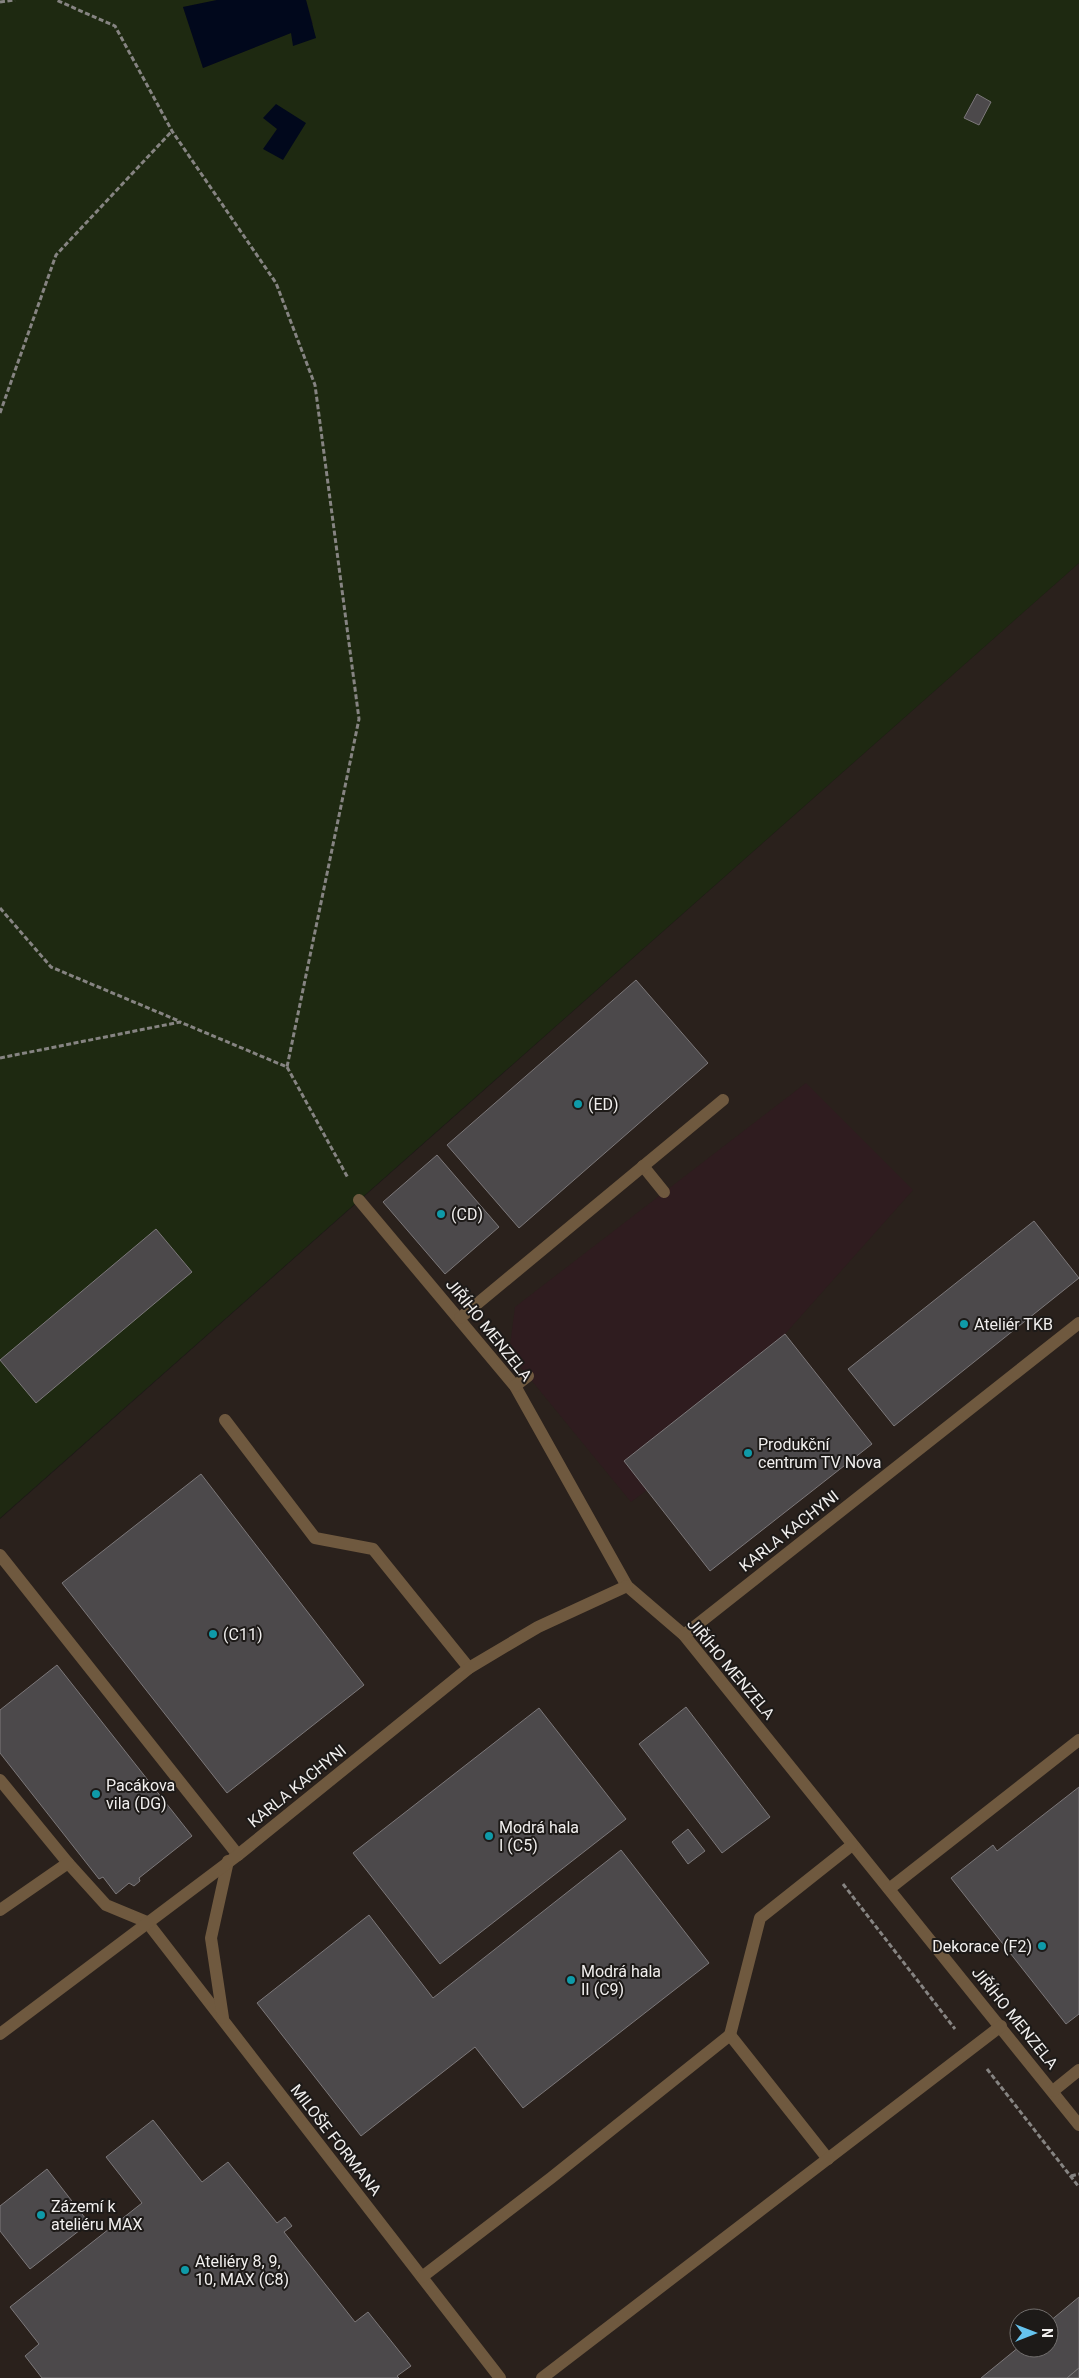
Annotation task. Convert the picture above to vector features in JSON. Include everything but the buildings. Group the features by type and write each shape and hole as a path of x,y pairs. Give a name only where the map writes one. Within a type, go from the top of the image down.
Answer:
{"lane":[{"path":"460,1318 723,1100"},
{"path":"643,1166 664,1192"},
{"name":"JIŘÍHO MENZELA","path":"359,1200 516,1386 627,1586 684,1635 1079,2125"},
{"name":"KARLA KACHYNI","path":"684,1635 1079,1323"},
{"path":"516,1386 528,1376"},
{"path":"225,1420 315,1538 374,1549 469,1668"},
{"path":"0,1555 233,1858 210,1938 224,2021"},
{"name":"KARLA KACHYNI","path":"0,2034 233,1858 469,1668 538,1627 627,1586"},
{"path":"889,1889 1079,1740"},
{"path":"0,1780 68,1863 106,1905 147,1922"},
{"path":"422,2277 551,2178 730,2035 760,1918 852,1845"},
{"path":"0,1910 68,1863"},
{"name":"MILOŠE FORMANA","path":"147,1922 500,2378"},
{"path":"542,2378 1001,2026"},
{"path":"730,2035 828,2159"},
{"path":"1053,2091 1079,2070"}],"path":[{"path":"0,2 15,0"},
{"path":"56,0 115,26 172,131 276,283 315,385 359,719 287,1067"},
{"path":"0,413 56,255 172,131"},
{"path":"0,908 51,967 287,1067 359,1200"},
{"path":"0,1058 180,1022"},
{"path":"828,1865 1079,2187"},
{"path":"1071,2176 1079,2174"}],"shaded area":[{"path":"1079,563 1079,2378 0,2378 0,1519"},
{"path":"806,1083 913,1190 785,1334 872,1444 710,1571 647,1490 631,1502 509,1353 515,1307"}],"green space":[{"path":"0,0 217,0 183,7 203,68 313,24 306,0 1079,0 1079,563 0,1518","holes":["976,94 991,102 964,118","156,1229 192,1272 1,1360"]}],"water":[{"path":"217,0 306,0 316,38 293,46 291,33 203,68 183,7"},
{"path":"276,104 306,123 283,160 263,149 277,129 263,118"}],"place":[{"name":"(ED)","path":"578,1104"},
{"name":"(CD)","path":"441,1214"},
{"name":"Ateliér TKB","path":"964,1324"},
{"name":"Produkční centrum TV Nova","path":"748,1453"},
{"name":"(C11)","path":"213,1634"},
{"name":"Pacákova vila (DG)","path":"96,1794"},
{"name":"Modrá hala I (C5)","path":"489,1836"},
{"name":"Dekorace (F2)","path":"1042,1946"},
{"name":"Modrá hala II (C9)","path":"571,1980"},
{"name":"Zázemí k ateliéru MAX","path":"41,2215"},
{"name":"Ateliéry 8, 9, 10, MAX (C8)","path":"185,2270"}]}
